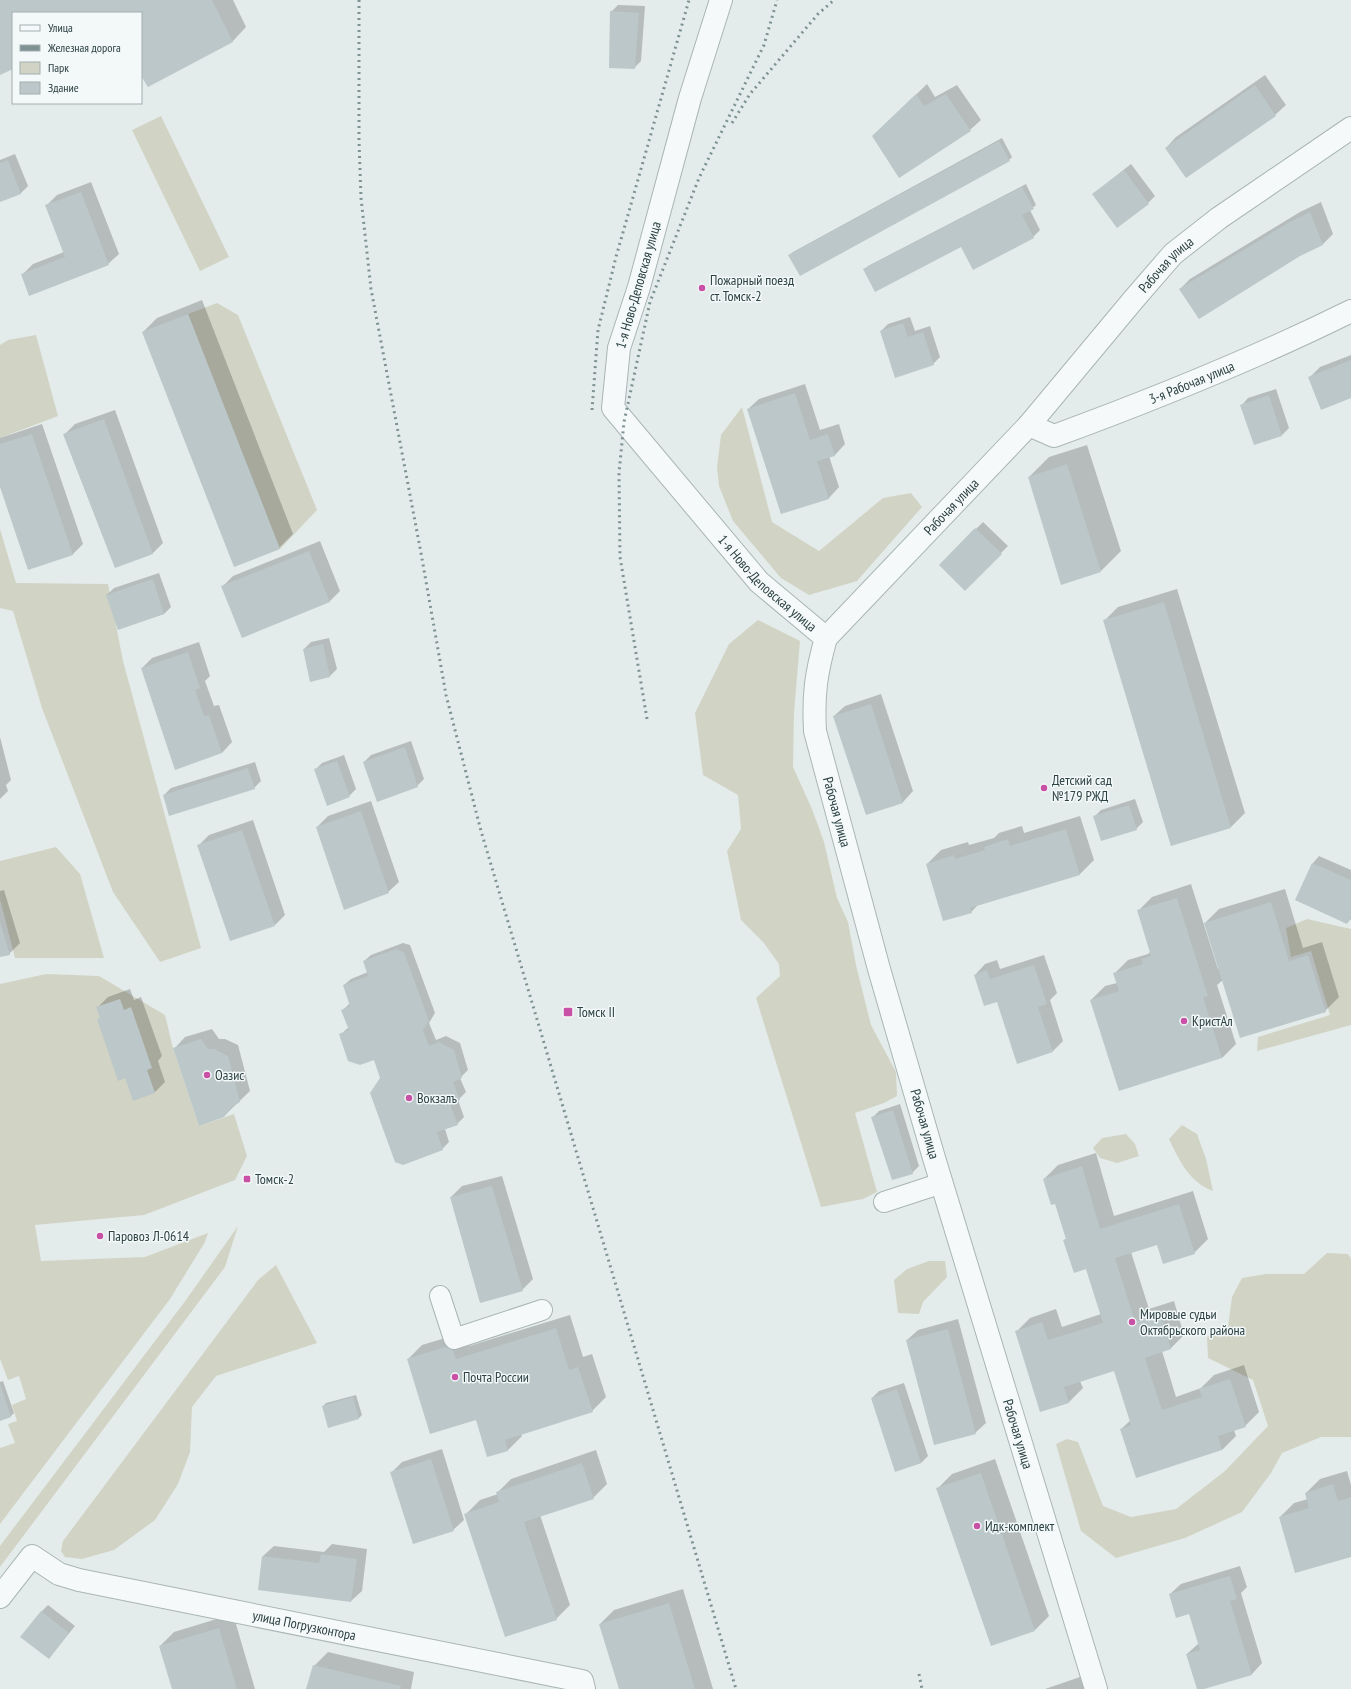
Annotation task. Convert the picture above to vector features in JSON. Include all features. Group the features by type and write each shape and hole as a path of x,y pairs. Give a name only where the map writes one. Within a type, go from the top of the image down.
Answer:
{"street":[{"name":"1-я Ново-Деповская улица","path":"721,0 690,98 639,287 618,348 613,408 758,582 826,638"},
{"name":"Рабочая улица","path":"1096,1689 942,1183 879,969 815,732 813,702 817,668 826,638 1029,425 1134,299 1174,254 1219,218 1351,128"},
{"name":"3-я Рабочая улица","path":"1029,425 1054,436 1151,400 1202,379 1281,345 1351,311"},
{"path":"884,1202 942,1183"},
{"path":"440,1296 454,1339 542,1310"},
{"name":"улица Погрузконтора","path":"0,1597 32,1556 59,1574 79,1580 583,1685"}],"green space":[{"path":"161,116 229,257 200,271 132,130"},
{"path":"217,303 238,315 317,510 280,549 188,314"},
{"path":"36,335 58,416 0,438 0,345 8,340"},
{"path":"742,407 772,522 819,551 883,498 911,493 922,507 857,581 809,595 781,578 733,521 719,486 717,467 721,435"},
{"path":"0,529 16,583 108,584 123,661 201,948 160,962 113,892 42,708 13,611 0,608"},
{"path":"758,620 800,641 794,713 793,767 812,809 824,842 837,898 848,922 856,965 871,1025 896,1072 897,1096 884,1103 855,1113 877,1192 863,1199 821,1207 756,998 780,976 779,964 763,942 741,920 727,851 741,829 738,795 703,775 695,713 729,644"},
{"path":"56,847 80,874 104,958 15,958 0,899 0,861"},
{"path":"1307,919 1351,929 1351,1025 1257,1051 1258,1037 1330,1015 1311,951 1291,957 1286,928"},
{"path":"46,974 99,976 165,1015 173,1048 199,1126 234,1114 247,1156 235,1180 144,1215 35,1225 41,1261 145,1257 208,1233 205,1242 170,1299 0,1524 0,1448 15,1443 8,1424 17,1421 12,1405 26,1399 19,1376 8,1380 0,1359 0,984"},
{"path":"1182,1125 1197,1134 1206,1159 1213,1191 1197,1182 1191,1176 1181,1162 1169,1139"},
{"path":"1126,1134 1135,1144 1139,1156 1117,1163 1100,1158 1093,1148 1102,1138"},
{"path":"238,1226 225,1267 0,1567 0,1546 186,1300"},
{"path":"1327,1253 1348,1254 1351,1259 1351,1437 1321,1437 1282,1453 1271,1473 1242,1512 1185,1538 1116,1558 1081,1531 1056,1444 1067,1439 1078,1442 1103,1506 1131,1517 1176,1509 1225,1471 1268,1426 1253,1380 1208,1358 1207,1337 1228,1327 1232,1297 1242,1278 1266,1274 1304,1274"},
{"path":"929,1261 945,1261 947,1277 923,1302 919,1314 898,1313 894,1280 907,1269"},
{"path":"276,1265 317,1343 216,1376 192,1407 190,1452 178,1484 155,1520 114,1550 82,1559 65,1557 61,1551 63,1541 258,1280"}],"building":[{"path":"0,0 212,0 233,42 148,87 142,78 142,12 12,12 12,69 0,75"},
{"path":"610,11 639,13 635,69 609,68"},
{"path":"1255,85 1276,116 1186,178 1165,148"},
{"path":"916,94 924,106 946,94 971,131 899,178 872,136"},
{"path":"999,141 1010,161 800,276 788,255"},
{"path":"8,160 21,194 0,202 0,163"},
{"path":"1124,170 1149,204 1117,228 1092,194"},
{"path":"1022,187 1034,209 1022,215 1034,238 973,270 961,247 875,292 863,269"},
{"path":"81,192 109,265 29,296 21,274 65,257 45,205"},
{"path":"1310,212 1323,245 1300,256 1199,319 1179,289 1288,223"},
{"path":"188,314 280,549 234,567 142,332"},
{"path":"903,323 908,337 923,332 934,365 895,378 880,331"},
{"path":"1351,360 1351,398 1321,410 1308,377"},
{"path":"795,393 810,440 828,434 835,456 817,461 829,499 781,514 747,409"},
{"path":"1269,395 1282,436 1254,445 1240,405"},
{"path":"104,419 153,554 115,568 63,434"},
{"path":"32,434 73,555 28,570 0,487 0,444"},
{"path":"1067,464 1101,572 1061,585 1028,477"},
{"path":"975,528 1002,554 965,591 939,565"},
{"path":"309,551 330,602 242,638 221,586"},
{"path":"153,579 164,614 118,630 106,595"},
{"path":"1164,602 1231,828 1171,846 1103,620"},
{"path":"323,644 330,677 310,682 303,649"},
{"path":"188,652 200,688 195,690 204,716 209,715 222,753 175,770 141,668"},
{"path":"871,704 903,803 866,815 833,716"},
{"path":"405,747 418,787 377,802 363,762"},
{"path":"337,761 350,797 327,806 314,769"},
{"path":"248,768 255,789 169,816 163,795"},
{"path":"1129,805 1137,830 1101,841 1093,816"},
{"path":"361,811 389,893 344,910 316,827"},
{"path":"1066,829 1080,875 970,908 972,913 943,921 926,864 954,855 955,859 985,850 984,847 1008,839 1010,846"},
{"path":"242,830 275,926 230,941 197,845"},
{"path":"1312,863 1351,880 1351,916 1347,924 1295,900"},
{"path":"1177,898 1208,996 1203,997 1222,1058 1119,1091 1090,1000 1119,991 1113,973 1143,964 1141,959 1151,956 1137,910"},
{"path":"1271,902 1289,961 1308,955 1326,1012 1240,1038 1204,923"},
{"path":"0,922 10,955 0,957"},
{"path":"396,949 404,952 429,1021 423,1030 429,1046 439,1042 454,1050 462,1078 453,1082 460,1100 450,1104 458,1125 437,1132 443,1150 403,1165 395,1162 370,1093 380,1078 374,1060 360,1065 348,1061 339,1034 349,1030 341,1010 350,1006 343,985 368,976 363,961"},
{"path":"1034,965 1047,1004 1038,1007 1053,1052 1017,1064 997,1002 984,1006 974,975 987,970 990,979"},
{"path":"120,999 124,1010 131,1007 152,1068 147,1070 155,1093 133,1101 125,1078 118,1081 97,1019 100,1018 96,1007"},
{"path":"201,1039 208,1049 214,1049 228,1056 240,1102 232,1107 224,1117 199,1126 173,1048"},
{"path":"893,1110 913,1174 892,1180 871,1117"},
{"name":"Мировые судьи Октябрьского района","path":"1082,1166 1100,1229 1179,1204 1195,1254 1163,1264 1157,1245 1115,1258 1135,1322 1160,1314 1171,1349 1145,1358 1162,1410 1202,1397 1199,1389 1230,1379 1246,1427 1218,1436 1222,1450 1136,1478 1120,1429 1131,1425 1114,1371 1064,1387 1069,1403 1040,1412 1015,1331 1042,1322 1048,1340 1103,1323 1086,1269 1074,1273 1063,1240 1066,1239 1055,1204 1051,1205 1043,1179"},
{"path":"492,1186 523,1291 480,1303 450,1197"},
{"path":"556,1328 569,1370 578,1367 593,1412 505,1440 508,1451 487,1457 476,1420 430,1434 407,1359 451,1345 456,1359"},
{"path":"948,1329 976,1434 934,1445 906,1340"},
{"path":"0,1384 11,1417 0,1421"},
{"path":"897,1389 921,1463 895,1472 871,1398"},
{"path":"353,1397 359,1419 328,1428 322,1406"},
{"path":"431,1459 454,1531 413,1544 390,1472"},
{"path":"582,1463 594,1499 524,1522 557,1620 505,1637 464,1514 499,1502 496,1492"},
{"path":"981,1473 1035,1631 991,1646 936,1488"},
{"path":"1333,1484 1338,1501 1351,1497 1351,1557 1295,1573 1279,1517 1309,1508 1305,1493"},
{"path":"321,1554 357,1559 351,1602 258,1590 262,1556 319,1563"},
{"path":"1230,1576 1237,1599 1230,1601 1252,1675 1204,1689 1197,1689 1186,1654 1200,1650 1189,1614 1176,1618 1169,1594"},
{"path":"669,1603 695,1689 619,1689 599,1624"},
{"path":"41,1611 69,1633 49,1659 20,1637"},
{"path":"219,1628 237,1689 172,1689 159,1646"},
{"path":"313,1665 401,1686 400,1689 306,1689"}],"railway":[{"path":"359,0 359,141 361,198 371,289 421,553 446,695 481,831 736,1689"},
{"path":"592,410 598,330 616,257 689,0"},
{"path":"647,719 620,557 619,473 624,422 650,302 699,178 764,45 777,0"},
{"path":"732,123 750,94 818,14 834,0"},
{"path":"919,1674 922,1689"}],"place":[{"name":"Пожарный поезд ст. Томск-2","path":"702,288"},
{"name":"Детский сад №179 РЖД","path":"1044,788"},
{"name":"Томск II","path":"568,1012"},
{"name":"КристАл","path":"1184,1021"},
{"name":"Оазис","path":"207,1075"},
{"name":"Вокзалъ","path":"409,1098"},
{"name":"Томск-2","path":"247,1179"},
{"name":"Паровоз Л-0614","path":"100,1236"},
{"name":"Мировые судьи Октябрьского района","path":"1132,1322"},
{"name":"Почта России","path":"455,1377"},
{"name":"Идк-комплект","path":"977,1526"}]}
